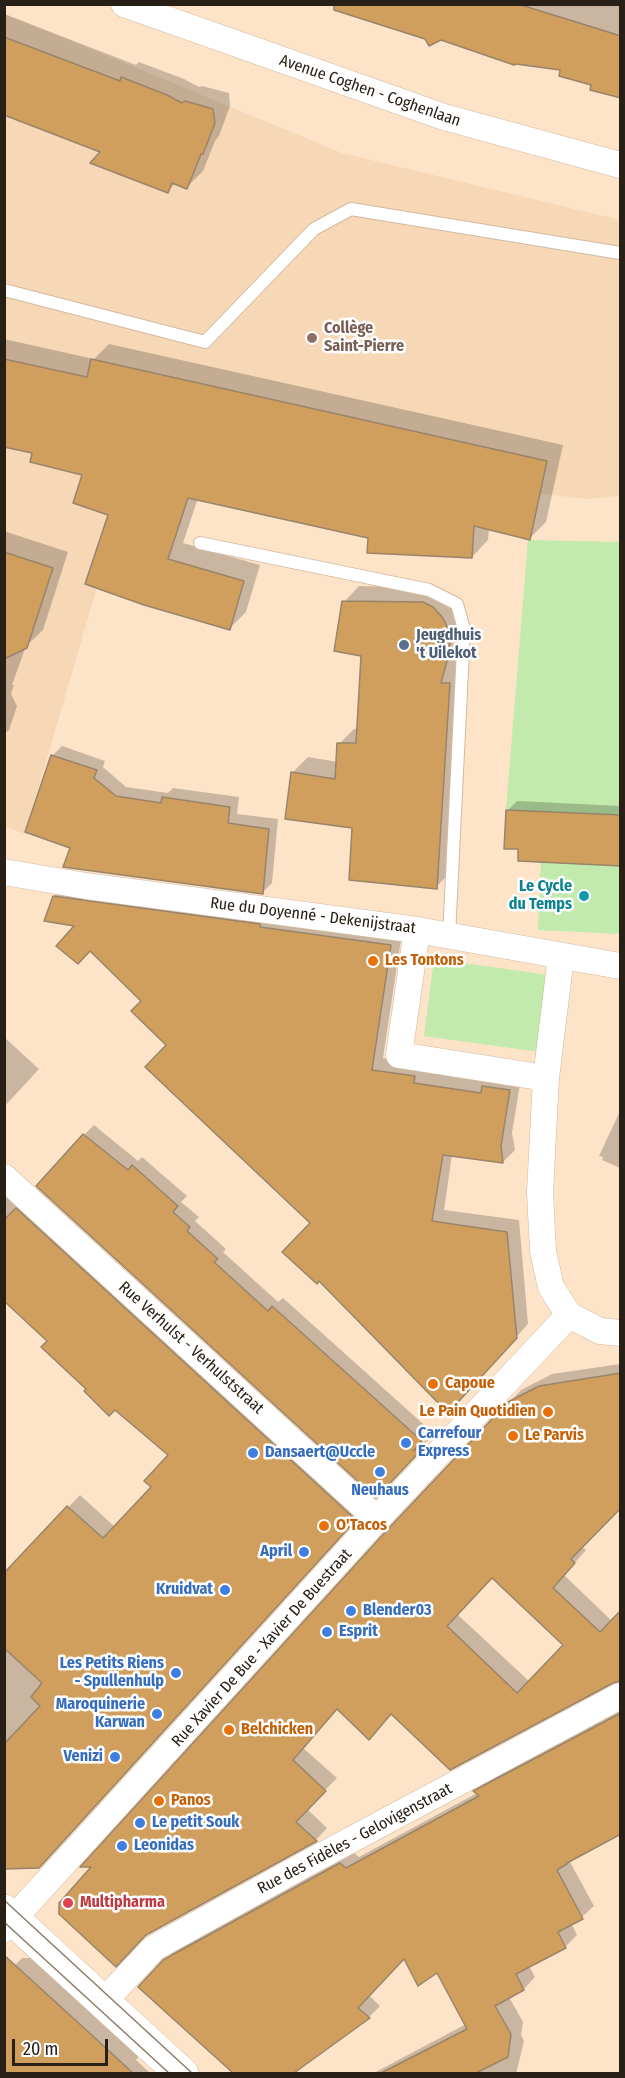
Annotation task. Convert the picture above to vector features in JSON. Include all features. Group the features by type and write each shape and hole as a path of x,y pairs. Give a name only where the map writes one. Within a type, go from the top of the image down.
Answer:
{"main road":[{"path":"8,1920 104,2001 182,2073"}],"street":[{"name":"Avenue Coghen - Coghenlaan","path":"124,4 444,117 621,165"},
{"name":"Rue du Doyenné - Dekenijstraat","path":"4,872 98,888 417,930 621,966"},
{"path":"417,930 399,1055 546,1078"},
{"path":"561,957 546,1078 540,1192 543,1251 551,1287 569,1315 600,1331 621,1333"},
{"name":"Rue Verhulst - Verhulststraat","path":"4,1177 377,1519"},
{"name":"Rue Xavier De Bue - Xavier De Buestraat","path":"8,1920 377,1519 569,1315"},
{"name":"Rue des Fidèles - Gelovigenstraat","path":"104,2001 154,1948 621,1696"}],"lane":[{"path":"4,290 205,342 314,229 351,209 621,253"},
{"path":"200,543 429,590 457,604 464,629 449,936"}],"shaded area":[{"name":"Collège Saint-Pierre","path":"4,13 342,153 620,220 620,496 587,499 198,456 105,560 25,834 4,826"}],"green space":[{"path":"528,540 620,542 620,815 506,810"},
{"path":"541,859 620,866 620,934 538,930"},
{"path":"434,959 571,978 561,1055 424,1036"}],"building":[{"path":"334,4 518,4 621,36 621,98 590,90 591,85 559,76 560,70 514,65 441,40 429,46 425,39 334,10"},
{"path":"4,37 120,81 121,77 182,103 185,101 213,109 215,123 187,189 172,183 168,193 90,163 100,152 4,115"},
{"path":"4,359 87,377 91,359 547,461 530,540 474,526 472,558 367,553 368,538 188,498 168,559 244,581 230,630 144,605 85,584 108,515 73,503 82,475 30,462 32,453 4,447"},
{"path":"4,552 53,568 27,648 4,659"},
{"path":"342,601 423,602 433,607 443,618 449,631 450,650 441,683 450,683 437,889 349,880 352,828 285,819 291,772 335,779 337,743 356,743 361,656 334,651"},
{"path":"51,755 97,770 94,778 116,796 161,803 162,797 230,807 228,823 269,829 263,894 63,867 70,848 25,832"},
{"path":"506,810 621,815 621,866 518,861 518,849 504,849"},
{"path":"53,896 260,924 260,927 391,945 372,1070 415,1076 414,1083 481,1093 482,1086 510,1090 501,1146 503,1163 443,1155 432,1221 507,1232 517,1338 448,1413 319,1281 317,1284 282,1252 310,1223 145,1067 166,1045 131,1011 141,1001 90,951 78,964 56,946 74,926 44,921"},
{"path":"83,1134 128,1170 132,1165 178,1206 173,1212 190,1227 187,1231 218,1259 214,1262 268,1311 272,1306 422,1441 413,1451 426,1445 376,1498 36,1186"},
{"path":"16,1208 356,1520 39,1868 4,1869 4,1744 40,1706 31,1697 42,1683 4,1648 4,1573 67,1506 103,1538 151,1487 144,1481 168,1455 115,1410 109,1416 84,1391 86,1389 41,1347 47,1341 4,1301 4,1220"},
{"path":"621,1373 621,1508 571,1559 575,1563 553,1588 600,1632 621,1610 621,1681 613,1683 450,1770 391,1714 369,1740 337,1709 293,1760 326,1791 296,1822 317,1841 146,1935 116,1967 59,1914 59,1903 91,1867 80,1867 388,1529 508,1402 539,1386","holes":["492,1578 563,1645 517,1693 447,1626"]},
{"path":"621,1713 621,1834 557,1870 583,1919 558,1932 566,1948 516,1974 524,1990 495,2006 511,2034 508,2057 476,2073 381,2073 467,2029 437,1973 418,1986 404,1959 358,2008 370,2018 294,2073 233,2073 138,1987 163,1960 340,1863 346,1868 479,1796 473,1791"},
{"path":"4,1955 84,2028 133,2073 4,2073"}],"tram line":[{"path":"4,1900 193,2074"},
{"path":"4,1922 170,2074"}],"place":[{"name":"Collège Saint-Pierre","path":"312,338"},
{"name":"Jeugdhuis 't Uilekot","path":"404,645"},
{"name":"Le Cycle du Temps","path":"584,896"},
{"name":"Les Tontons","path":"373,961"},
{"name":"Capoue","path":"433,1384"},
{"name":"Le Pain Quotidien","path":"548,1412"},
{"name":"Le Parvis","path":"513,1436"},
{"name":"Carrefour Express","path":"406,1443"},
{"name":"Dansaert@Uccle","path":"253,1453"},
{"name":"Neuhaus","path":"380,1472"},
{"name":"O'Tacos","path":"324,1526"},
{"name":"April","path":"304,1552"},
{"name":"Kruidvat","path":"225,1590"},
{"name":"Blender03","path":"351,1611"},
{"name":"Esprit","path":"327,1632"},
{"name":"Les Petits Riens - Spullenhulp","path":"176,1673"},
{"name":"Maroquinerie Karwan","path":"157,1714"},
{"name":"Belchicken","path":"229,1730"},
{"name":"Venizi","path":"115,1757"},
{"name":"Panos","path":"159,1801"},
{"name":"Le petit Souk","path":"140,1823"},
{"name":"Leonidas","path":"122,1846"},
{"name":"Multipharma","path":"68,1903"}]}
